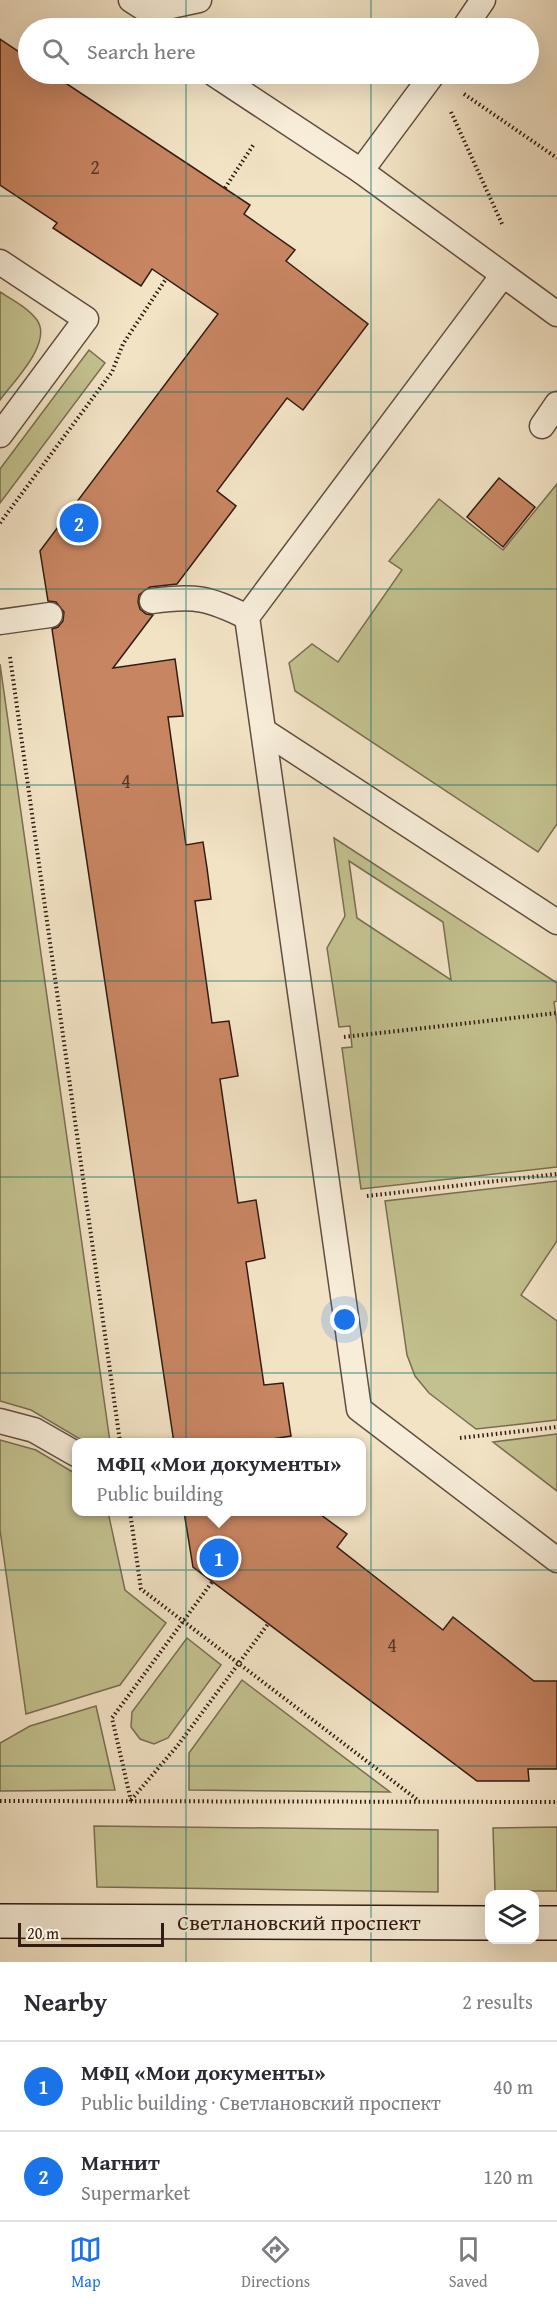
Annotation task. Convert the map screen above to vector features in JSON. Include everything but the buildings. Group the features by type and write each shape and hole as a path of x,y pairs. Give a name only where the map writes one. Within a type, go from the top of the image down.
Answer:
{"main road":[{"name":"Светлановский проспект","path":"0,1921 485,1923"},
{"path":"539,1923 557,1923"}],"lane":[{"path":"140,5 199,0"},
{"path":"471,18 483,0"},
{"path":"140,5 155,18"},
{"path":"229,84 361,171 557,314"},
{"path":"361,171 426,84"},
{"path":"0,262 87,319 0,435"},
{"path":"503,275 248,617 359,1409 557,1560"},
{"path":"542,426 557,404"},
{"path":"152,601 183,597 217,602 248,617"},
{"path":"2,622 50,615"},
{"path":"264,731 557,922"},
{"path":"0,1421 33,1430 72,1452"}],"path":[{"path":"463,93 557,158"},
{"path":"448,105 506,233"},
{"path":"225,188 274,113"},
{"path":"0,523 112,372 123,344 166,279"},
{"path":"2,622 119,1438"},
{"path":"308,1041 557,1013"},
{"path":"330,1200 557,1174"},
{"path":"406,1444 557,1427"},
{"path":"131,1516 141,1589 420,1802"},
{"path":"131,1801 112,1718 212,1582"},
{"path":"131,1801 178,1745 267,1624"},
{"path":"0,1801 557,1803"}],"shaded area":[{"path":"0,292 29,312 37,320 41,329 36,351 0,400"},
{"path":"89,350 105,363 0,503 0,469"},
{"path":"557,484 557,824 538,852 295,691 289,663 312,644 338,662 402,570 389,561 439,499 503,550"},
{"path":"0,664 109,1438 78,1438 31,1410 0,1401"},
{"path":"334,838 557,983 557,1001 554,1002 557,1024 557,1167 361,1189 342,1048 352,1047 350,1026 339,1027 327,948 345,916","holes":["349,861 443,922 451,980 357,918"]},
{"path":"557,1181 557,1241 521,1295 557,1321 557,1420 476,1429 429,1393 415,1376 407,1355 385,1201"},
{"path":"557,1434 557,1491 493,1442"},
{"path":"0,1440 36,1450 72,1472 72,1516 109,1516 125,1590 166,1623 120,1685 26,1714 0,1530"},
{"path":"187,1638 221,1665 168,1738 154,1744 140,1739 131,1727 132,1712"},
{"path":"242,1680 390,1792 189,1790 189,1753"},
{"path":"96,1706 115,1790 0,1791 0,1743 30,1726"},
{"path":"94,1826 438,1830 438,1892 97,1887"},
{"path":"557,1827 557,1891 495,1890 493,1828"}],"place":[{"name":"Магнит","path":"79,523"},
{"name":"МФЦ «Мои документы»","path":"219,1558"}]}
